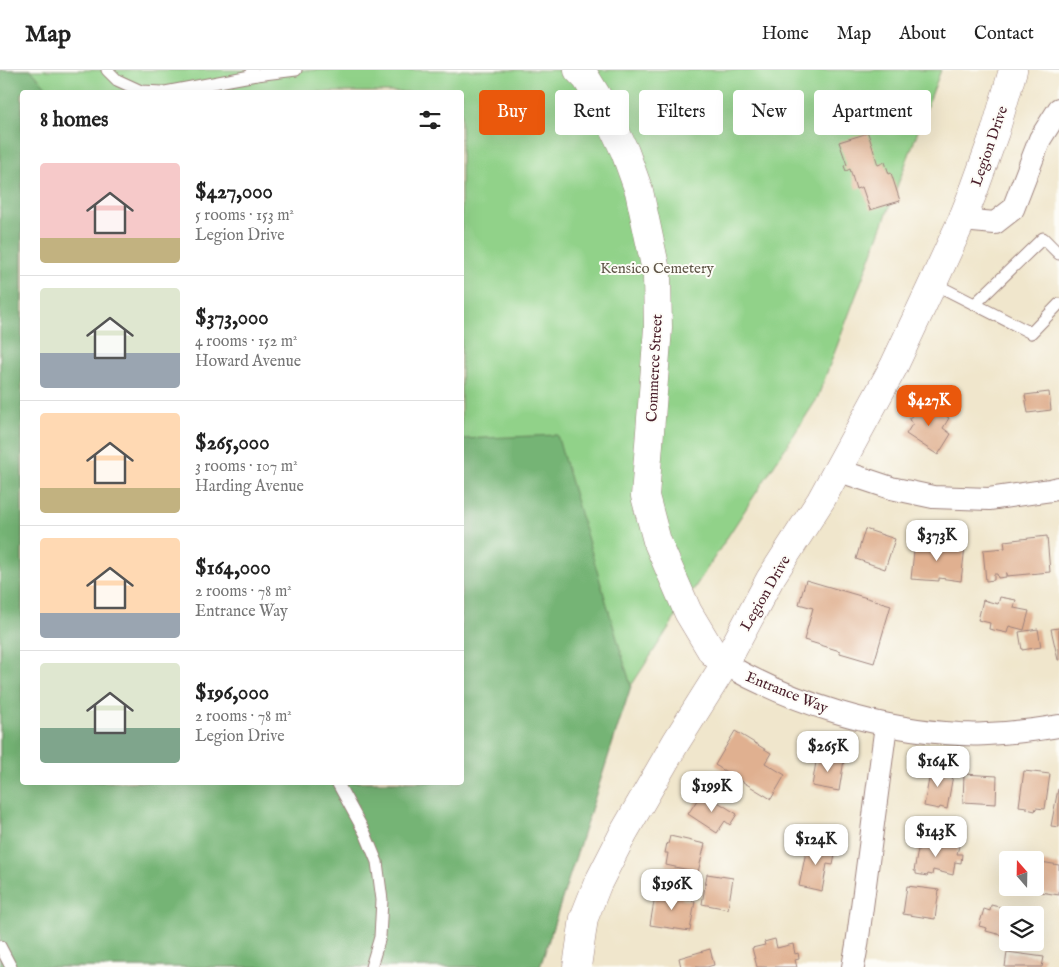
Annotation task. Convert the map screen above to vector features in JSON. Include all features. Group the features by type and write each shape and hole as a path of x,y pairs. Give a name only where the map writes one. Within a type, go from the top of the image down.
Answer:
{"street":[{"name":"Legion Drive","path":"577,967 584,918 596,885 676,742 725,664 770,579 821,500 894,366 962,220 995,132 1013,70"},
{"name":"Commerce Street","path":"583,73 605,109 625,152 639,191 657,276 658,328 645,496 657,541 688,612 712,652 725,664"},
{"path":"962,220 995,223 1013,210 1040,139 1059,109"},
{"path":"837,470 891,488 933,497 989,499 1059,488"},
{"name":"Entrance Way","path":"725,664 775,690 822,707 886,725 937,733 985,735 1031,731 1059,726"},
{"path":"853,967 886,725"}],"lane":[{"path":"106,70 117,80 139,90"},
{"path":"173,90 253,73 296,70"},
{"path":"975,304 1043,238 1059,254"},
{"path":"933,283 1031,333 1059,304"},
{"path":"339,785 365,833 377,862 382,900 380,937 371,967"},
{"path":"0,946 11,967"}],"green space":[{"name":"Kensico Cemetery","path":"0,70 941,70 931,97 931,90 814,90 814,135 917,135 817,399 631,686 540,967 0,967"},
{"path":"0,70 31,70 49,90 20,90 20,785 464,785 464,439 557,435 631,686 540,967 0,967"}],"building":[{"path":"862,135 869,135 878,165 885,162 889,174 891,173 900,201 870,210 862,187 856,189 850,169 846,171 844,166 847,165 839,142"},
{"path":"1049,392 1051,410 1028,413 1025,395"},
{"path":"922,398 931,403 929,406 949,418 943,428 951,434 938,455 906,434 913,423 909,420"},
{"path":"865,529 895,539 885,569 856,559"},
{"path":"1047,536 1050,572 1007,576 1006,573 1006,577 998,578 997,574 994,574 994,580 986,581 983,550 1005,548 1004,541"},
{"path":"915,542 965,547 961,581 939,578 939,581 911,579"},
{"path":"806,580 891,605 874,663 804,640 813,608 799,604"},
{"path":"1000,597 1016,600 1014,608 1029,611 1024,630 1009,626 1007,633 989,629 990,623 978,620 983,600 998,604"},
{"path":"1059,628 1059,660 1058,660 1051,629"},
{"path":"1038,629 1041,647 1022,650 1019,632"},
{"path":"735,731 771,753 765,763 785,775 771,799 715,765"},
{"path":"817,756 844,760 839,791 812,786"},
{"path":"932,763 945,765 943,773 953,775 947,809 924,806"},
{"path":"1024,771 1050,774 1045,809 1036,808 1035,811 1019,806"},
{"path":"964,774 997,776 996,804 963,802"},
{"path":"1059,789 1059,827 1051,826"},
{"path":"701,794 707,798 708,796 737,814 730,825 725,821 717,833 688,814"},
{"path":"670,836 705,844 698,872 666,865 668,853 665,853"},
{"path":"920,839 959,846 957,854 962,854 961,863 955,862 953,875 933,870 932,875 916,874 916,871 914,871"},
{"path":"808,842 832,847 831,854 835,855 833,865 827,864 822,891 799,886"},
{"path":"1044,862 1059,865 1059,895 1044,893"},
{"path":"707,874 733,878 728,909 702,904"},
{"path":"907,886 939,890 935,919 903,914"},
{"path":"656,890 675,893 675,895 683,896 682,899 695,901 690,931 650,925"},
{"path":"991,905 999,907 999,934 986,931 987,928 979,926 984,909 990,911"},
{"path":"775,939 777,948 793,944 795,954 798,953 799,959 795,960 797,967 757,967 752,948 765,945 764,942"},
{"path":"710,949 714,965 707,967 681,967 679,958"},
{"path":"1007,952 1044,957 1042,967 1005,967"}]}
